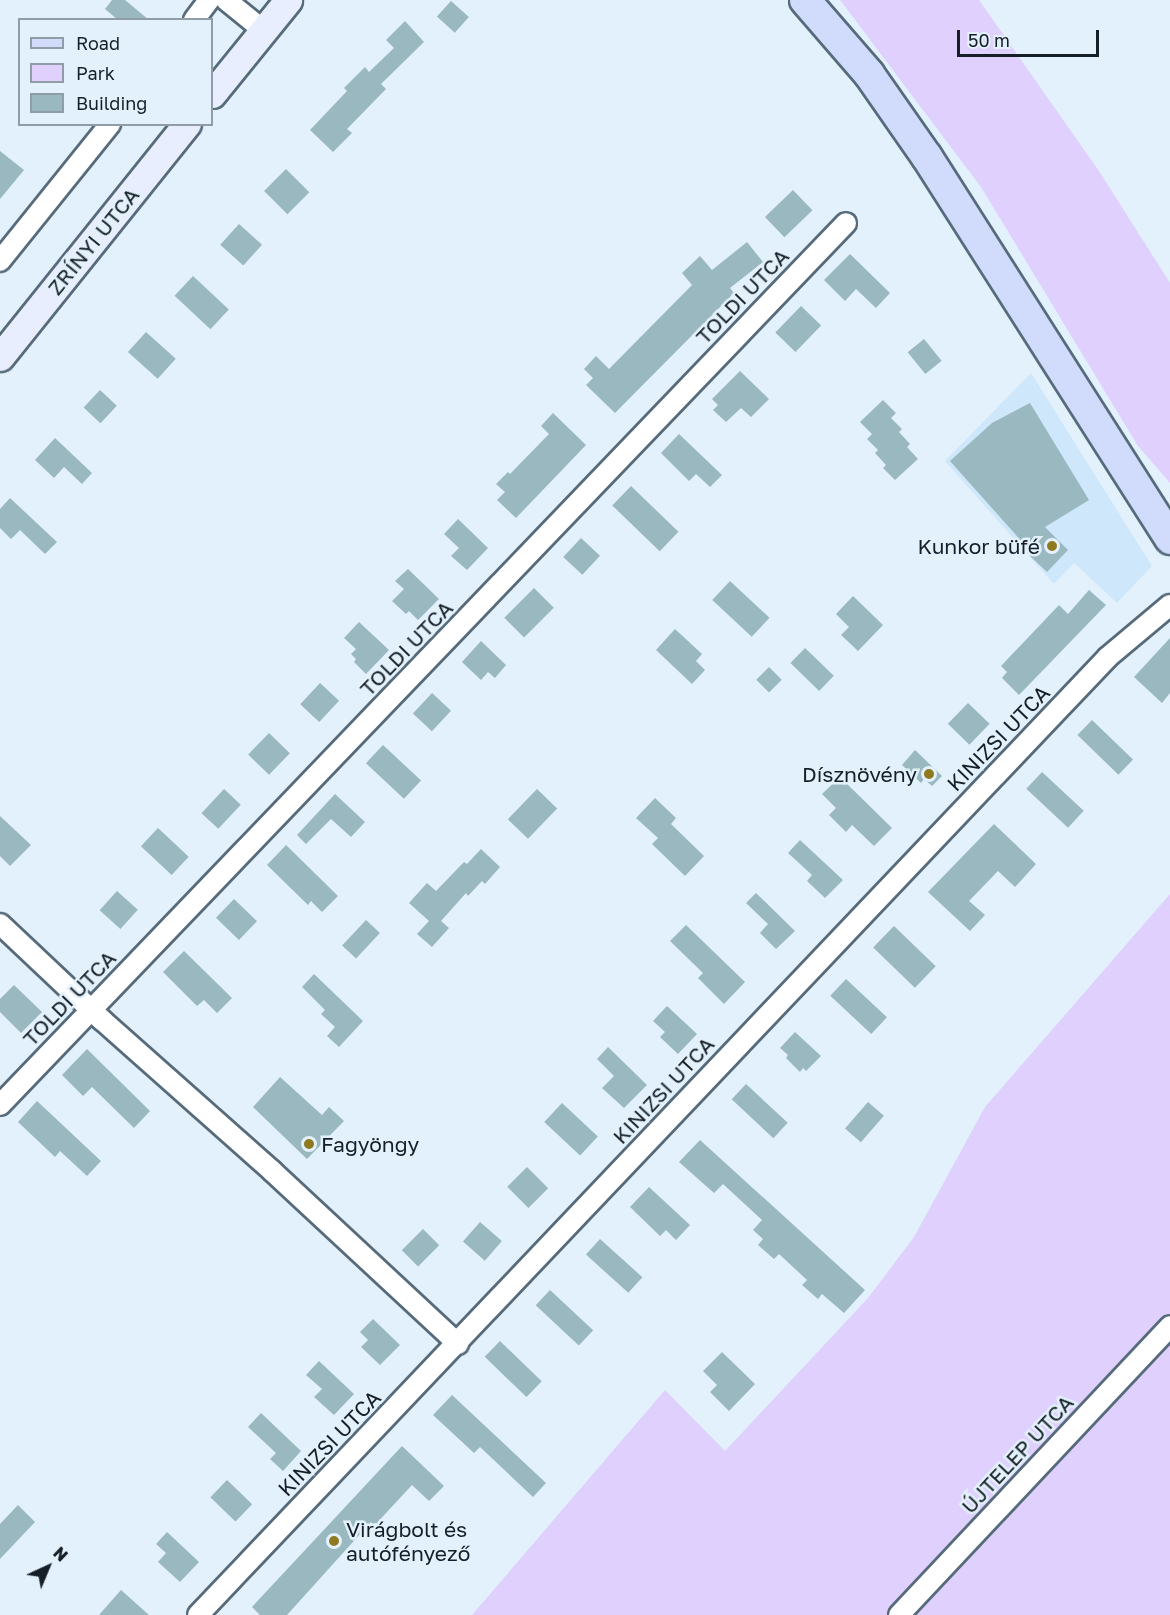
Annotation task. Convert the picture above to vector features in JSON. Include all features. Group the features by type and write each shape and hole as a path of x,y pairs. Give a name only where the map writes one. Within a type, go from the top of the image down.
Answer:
{"main road":[{"path":"213,93 288,0"},
{"path":"805,0 863,67 927,157 1170,539"},
{"name":"ZRÍNYI UTCA","path":"0,357 185,126"}],"street":[{"path":"196,18 209,0"},
{"path":"226,0 263,30"},
{"path":"0,261 108,126"},
{"name":"TOLDI UTCA","path":"0,1104 846,223"},
{"name":"KINIZSI UTCA","path":"198,1615 458,1344 1108,657 1170,605"},
{"path":"0,924 91,1010 272,1171 458,1344"},
{"name":"ÚJTELEP UTCA","path":"899,1615 1170,1326"}],"shaded area":[{"path":"1031,373 1152,566 1117,603 1074,563 1054,584 945,461"}],"green space":[{"path":"840,0 979,0 1099,171 1170,283 1170,483 1138,446 981,187"},
{"path":"1170,894 1170,1615 472,1615 665,1390 725,1451 868,1298 914,1237 985,1107"}],"building":[{"path":"112,0 125,0 147,18 116,18 105,9"},
{"path":"451,1 469,17 455,33 437,17"},
{"path":"405,21 424,42 381,84 386,89 347,129 352,133 333,152 310,130 347,91 344,88 365,67 369,72 394,48 386,40"},
{"path":"0,151 24,170 0,199"},
{"path":"286,169 309,192 287,214 264,191"},
{"path":"793,190 812,210 784,237 765,217"},
{"path":"239,224 262,245 243,266 220,245"},
{"path":"747,242 763,262 730,288 734,293 615,413 586,385 593,378 584,369 596,356 609,369 692,285 682,273 700,256 712,270"},
{"path":"850,254 890,293 876,308 856,289 845,301 824,280"},
{"path":"193,276 229,309 210,329 175,296"},
{"path":"801,306 821,325 795,352 775,333"},
{"path":"146,332 176,359 158,379 128,352"},
{"path":"924,339 942,361 925,374 908,352"},
{"path":"740,371 769,399 751,417 741,408 726,422 713,410 718,405 712,399"},
{"path":"100,390 117,406 100,423 84,408"},
{"path":"883,400 896,413 891,418 902,429 899,432 910,444 907,447 918,459 895,480 883,468 886,465 875,453 878,450 867,439 872,434 860,422"},
{"path":"1030,403 1089,500 1045,527 1068,550 1047,572 1030,556 1032,553 950,461 992,423"},
{"path":"553,413 586,445 516,518 497,500 505,492 496,484 508,472 510,474 549,434 541,426"},
{"path":"679,434 722,475 710,487 696,474 689,481 661,453"},
{"path":"55,438 92,473 82,484 64,467 54,478 35,460"},
{"path":"631,486 678,532 660,551 612,505"},
{"path":"10,498 57,542 45,554 20,530 11,539 0,528 0,509"},
{"path":"458,519 488,548 467,570 451,556 459,548 444,534"},
{"path":"581,538 600,556 582,575 563,557"},
{"path":"408,569 439,599 418,620 409,611 406,614 392,601 404,589 395,581"},
{"path":"730,581 769,618 752,637 712,600"},
{"path":"534,588 554,608 524,637 504,618"},
{"path":"1089,590 1106,605 1019,695 1002,678 1007,672 1001,666 1059,605 1068,614"},
{"path":"853,596 883,625 858,651 841,635 849,627 836,614"},
{"path":"359,622 389,650 366,674 354,662 356,659 351,654 356,649 344,638"},
{"path":"675,629 702,654 696,661 705,670 692,684 656,650"},
{"path":"1170,638 1170,693 1162,703 1134,677"},
{"path":"481,641 506,665 495,678 488,672 481,680 462,662"},
{"path":"805,648 834,676 819,691 790,663"},
{"path":"769,667 782,680 769,692 756,680"},
{"path":"320,683 339,701 319,722 300,704"},
{"path":"432,693 451,711 432,731 413,713"},
{"path":"968,703 990,724 969,745 948,724"},
{"path":"1092,720 1133,760 1118,775 1077,735"},
{"path":"269,733 290,753 269,775 248,755"},
{"path":"383,745 421,780 404,799 366,763"},
{"path":"915,750 942,776 932,786 924,779 921,783 902,765"},
{"path":"1042,772 1084,811 1068,828 1026,789"},
{"path":"840,777 892,828 874,846 852,825 846,832 829,815 836,808 822,794"},
{"path":"224,789 241,805 218,829 201,813"},
{"path":"537,789 557,808 528,839 508,819"},
{"path":"335,794 365,822 351,837 331,819 306,844 297,835"},
{"path":"655,798 676,818 671,824 704,856 685,876 652,844 658,838 636,818"},
{"path":"0,816 31,845 10,866 0,856"},
{"path":"994,824 1036,864 1015,887 998,871 969,901 985,915 970,931 928,892"},
{"path":"158,828 189,857 172,875 141,846"},
{"path":"800,840 843,880 825,898 807,881 812,875 788,853"},
{"path":"286,845 338,896 322,912 311,901 308,905 267,865"},
{"path":"481,849 500,867 485,884 482,881 468,896 466,893 441,921 449,928 432,947 417,934 429,921 409,903 427,883 436,891 464,862 467,864"},
{"path":"117,891 138,910 120,929 100,910"},
{"path":"756,893 795,931 776,949 760,933 768,924 746,903"},
{"path":"234,899 257,921 239,940 216,918"},
{"path":"366,920 380,933 356,959 342,946"},
{"path":"686,925 745,982 724,1004 698,978 703,973 670,941"},
{"path":"894,926 936,966 915,988 873,948"},
{"path":"184,951 232,998 217,1013 204,1000 197,1006 163,972"},
{"path":"314,974 363,1021 339,1047 327,1036 335,1027 321,1014 325,1010 302,987"},
{"path":"846,979 887,1017 871,1034 830,996"},
{"path":"14,985 42,1012 21,1033 0,1012 0,999"},
{"path":"667,1006 697,1034 678,1054 660,1037 665,1032 653,1021"},
{"path":"795,1032 821,1056 806,1071 803,1068 800,1072 780,1048"},
{"path":"608,1047 647,1085 624,1108 602,1088 614,1076 597,1059"},
{"path":"87,1049 150,1111 134,1128 92,1087 83,1096 62,1075"},
{"path":"280,1077 322,1115 329,1107 344,1121 307,1159 253,1107"},
{"path":"746,1084 788,1123 773,1138 732,1099"},
{"path":"37,1101 101,1161 87,1176 60,1151 55,1157 18,1122"},
{"path":"868,1102 884,1116 861,1142 845,1128"},
{"path":"562,1103 598,1136 580,1155 544,1122"},
{"path":"700,1140 865,1290 844,1313 822,1294 818,1299 802,1285 807,1280 779,1254 774,1259 758,1245 763,1239 753,1230 762,1220 723,1184 714,1193 679,1162"},
{"path":"527,1167 548,1188 528,1208 507,1187"},
{"path":"649,1187 690,1225 676,1240 666,1230 660,1236 630,1207"},
{"path":"480,1222 502,1241 485,1261 463,1242"},
{"path":"423,1229 439,1245 418,1266 402,1250"},
{"path":"600,1239 642,1277 628,1293 586,1255"},
{"path":"550,1290 593,1330 579,1346 536,1305"},
{"path":"373,1319 400,1345 380,1365 361,1347 368,1340 360,1332"},
{"path":"500,1341 542,1381 526,1397 485,1357"},
{"path":"722,1352 755,1384 729,1411 710,1392 717,1385 703,1371"},
{"path":"319,1361 354,1394 334,1415 314,1397 322,1389 306,1375"},
{"path":"452,1395 546,1483 533,1497 480,1447 474,1453 433,1415"},
{"path":"261,1413 301,1451 283,1471 270,1459 276,1453 248,1427"},
{"path":"402,1446 444,1486 429,1501 412,1485 374,1526 371,1522 287,1615 260,1615 252,1607"},
{"path":"227,1480 252,1504 236,1522 210,1497"},
{"path":"18,1505 35,1522 0,1559 0,1524"},
{"path":"167,1532 199,1562 180,1582 158,1562 166,1553 156,1544"},
{"path":"121,1590 149,1615 99,1615"}],"place":[{"name":"Kunkor büfé","path":"1052,546"},
{"name":"Dísznövény","path":"929,774"},
{"name":"Fagyöngy","path":"309,1144"},
{"name":"Virágbolt és autófényező","path":"334,1541"}]}
